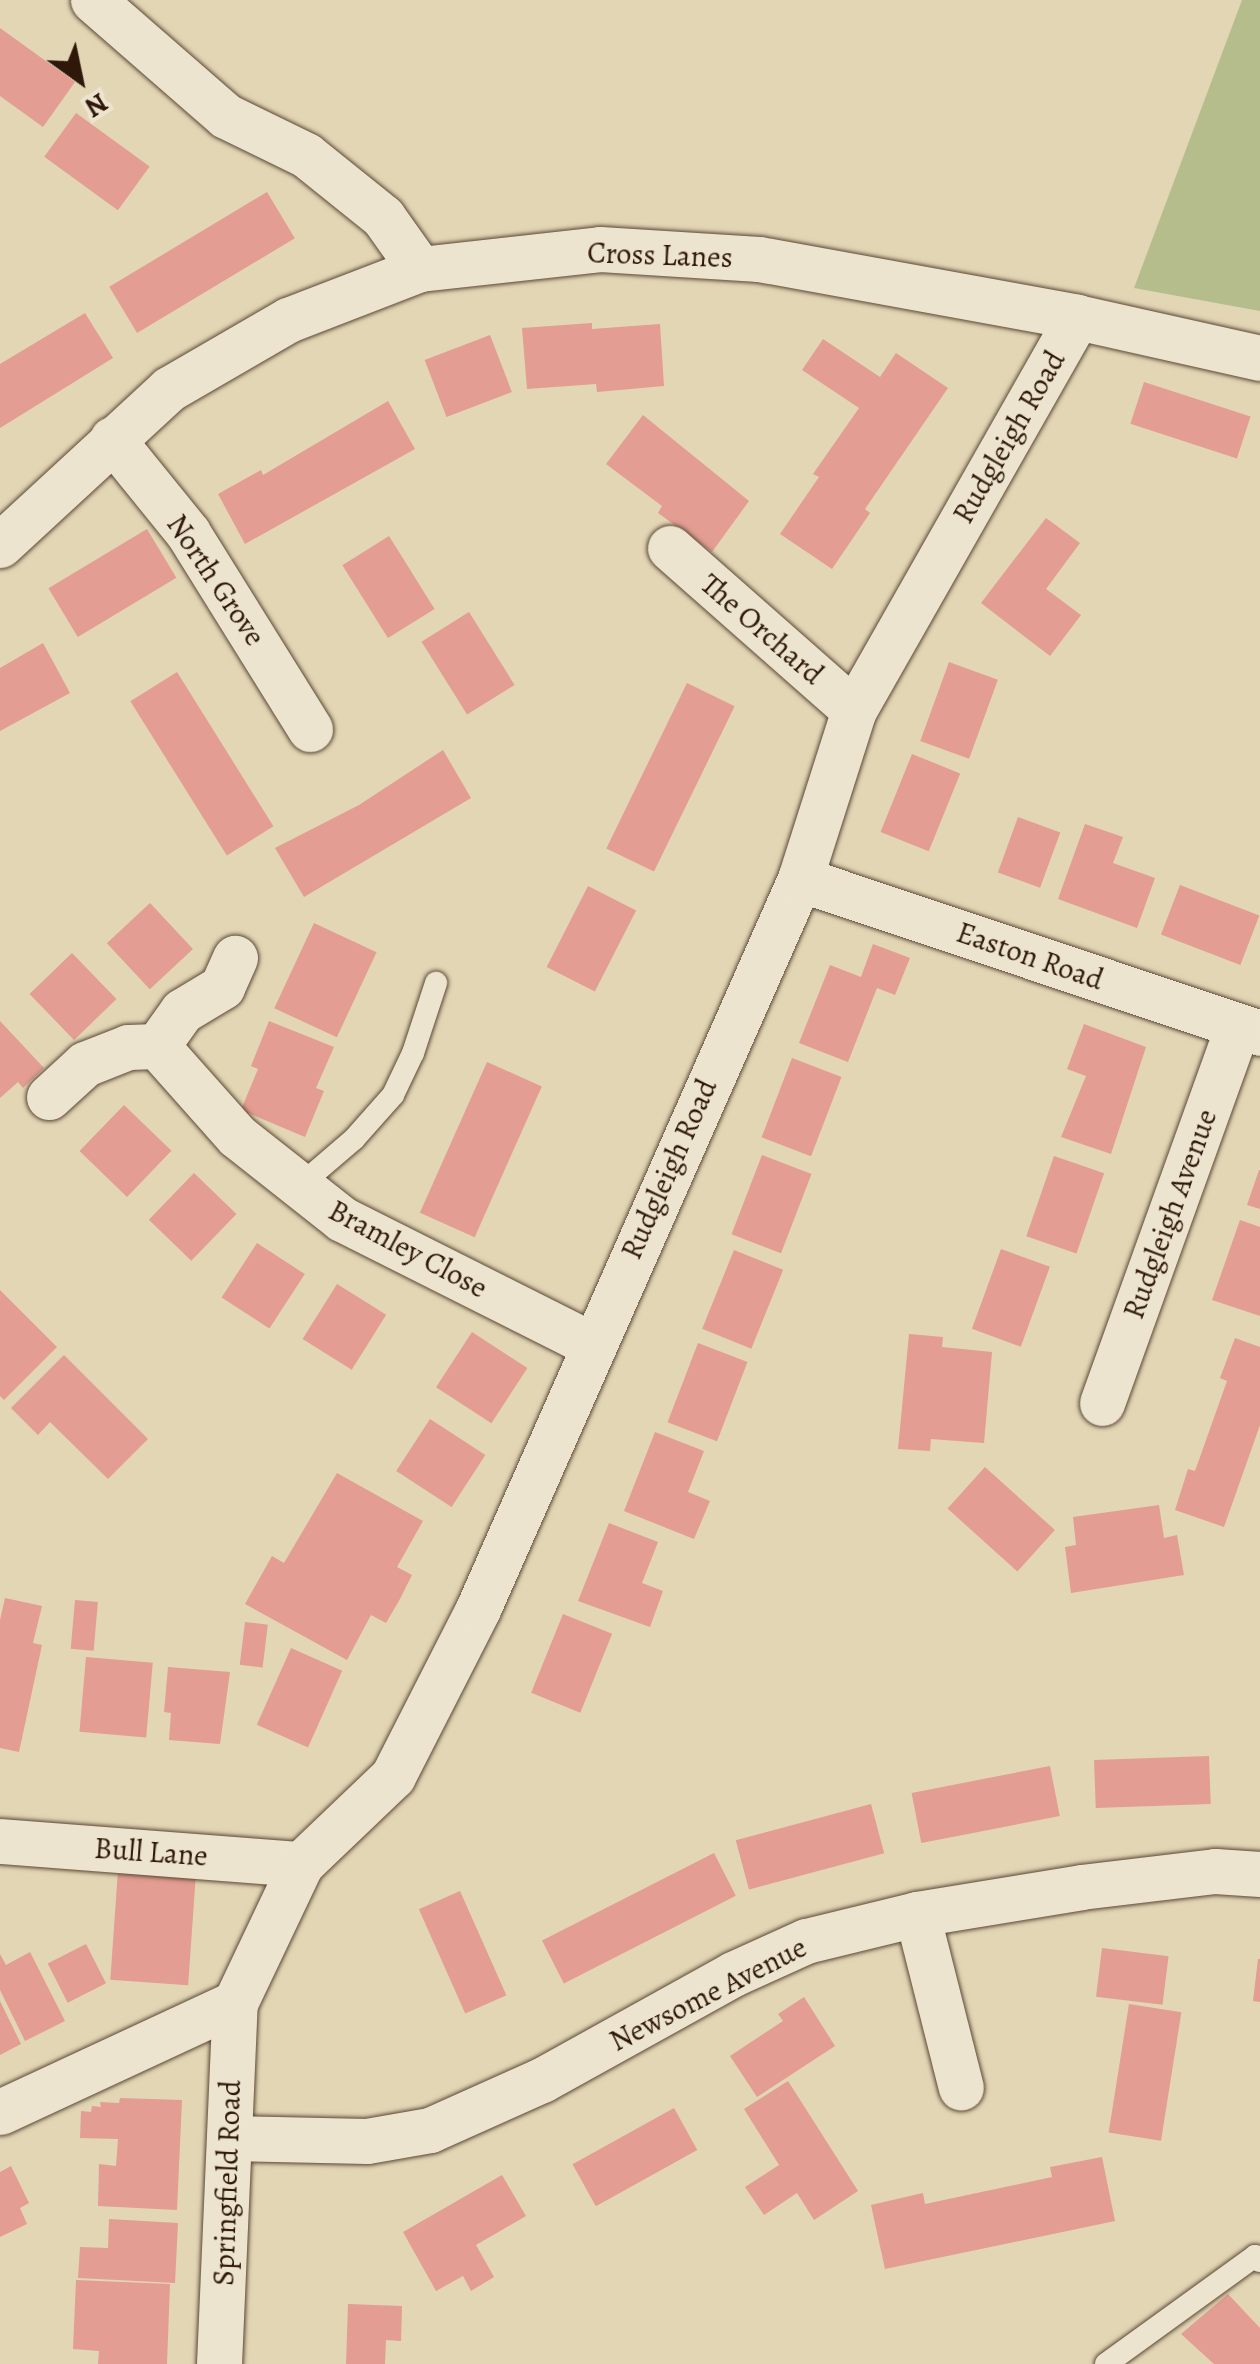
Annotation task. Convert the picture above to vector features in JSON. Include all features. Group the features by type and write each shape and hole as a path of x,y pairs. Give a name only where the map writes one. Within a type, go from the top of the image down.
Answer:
{"street":[{"path":"93,0 226,116 306,155 383,217 420,269"},
{"name":"Cross Lanes","path":"0,545 169,388 288,320 420,269 600,248 760,259 1078,317 1260,358"},
{"name":"Rudgleigh Road","path":"235,2003 301,1864 393,1776 478,1609 591,1344 800,879 854,710 1078,317"},
{"name":"North Grove","path":"112,439 188,532 310,729"},
{"name":"The Orchard","path":"670,548 854,710"},
{"name":"Easton Road","path":"800,879 1249,1030"},
{"path":"49,1097 84,1064 128,1047 158,1046 182,1011 222,987 235,958"},
{"name":"Rudgleigh Avenue","path":"1102,1403 1249,1030"},
{"name":"Bramley Close","path":"158,1046 237,1136 342,1219 591,1344"},
{"name":"Bull Lane","path":"0,1841 301,1864"},
{"name":"Newsome Avenue","path":"229,2138 367,2141 430,2130 528,2087 733,1974 806,1940 917,1914 1081,1887 1215,1871 1260,1874"},
{"path":"917,1914 961,2088"},
{"path":"0,2112 235,2003"},
{"name":"Springfield Road","path":"220,2364 235,2003"}],"lane":[{"path":"298,1187 342,1151 393,1095 413,1053 436,983"},
{"path":"1106,2364 1255,2256 1260,2261"}],"green space":[{"path":"1242,0 1260,0 1260,311 1134,288"}],"building":[{"path":"0,28 75,82 43,127 0,96"},
{"path":"76,113 150,166 118,210 44,157"},
{"path":"267,192 295,238 137,333 109,287"},
{"path":"85,313 113,358 0,428 0,364"},
{"path":"592,323 592,329 660,324 664,386 597,392 596,384 527,389 522,328"},
{"path":"490,335 512,392 447,417 425,360"},
{"path":"823,339 880,377 896,353 948,388 865,509 870,513 832,569 780,534 819,477 813,474 859,408 802,370"},
{"path":"1144,382 1251,417 1237,458 1130,424"},
{"path":"388,401 415,449 245,544 218,494 261,470 263,475"},
{"path":"643,415 749,501 712,552 658,513 662,506 606,464"},
{"path":"1046,518 1080,543 1046,589 1081,615 1050,656 981,603"},
{"path":"147,529 176,578 78,637 48,588"},
{"path":"389,536 435,609 388,638 342,565"},
{"path":"469,612 515,685 467,715 422,642"},
{"path":"43,643 70,693 0,731 0,668"},
{"path":"949,662 998,680 969,759 920,741"},
{"path":"177,672 273,826 227,855 130,701"},
{"path":"687,683 735,706 654,872 606,848"},
{"path":"443,750 471,798 304,897 275,848 359,805"},
{"path":"912,754 960,773 929,851 881,832"},
{"path":"1018,817 1060,832 1040,888 998,872"},
{"path":"1085,824 1123,837 1113,863 1155,878 1137,928 1058,899"},
{"path":"1180,885 1259,915 1240,965 1161,934"},
{"path":"588,886 636,911 595,992 547,967"},
{"path":"150,903 193,949 150,989 107,943"},
{"path":"314,923 377,952 337,1037 274,1008"},
{"path":"873,944 910,958 895,995 877,988 848,1062 799,1043 830,965 861,977"},
{"path":"72,953 116,999 74,1040 30,994"},
{"path":"0,1021 44,1068 23,1088 18,1082 0,1098"},
{"path":"269,1021 334,1047 316,1088 324,1091 305,1137 241,1110 258,1069 251,1066"},
{"path":"1084,1024 1146,1047 1111,1154 1061,1137 1086,1076 1067,1069"},
{"path":"792,1058 841,1077 811,1156 762,1137"},
{"path":"487,1062 542,1086 475,1237 420,1213"},
{"path":"124,1105 171,1151 127,1197 80,1151"},
{"path":"762,1155 811,1174 781,1253 732,1234"},
{"path":"1054,1156 1104,1173 1076,1254 1026,1236"},
{"path":"1260,1170 1260,1209 1247,1205"},
{"path":"194,1173 236,1214 191,1261 149,1220"},
{"path":"1240,1220 1260,1227 1260,1316 1212,1300"},
{"path":"257,1243 305,1274 269,1329 222,1298"},
{"path":"1001,1249 1050,1267 1021,1347 972,1329"},
{"path":"734,1250 783,1270 751,1349 702,1329"},
{"path":"337,1284 386,1315 352,1370 303,1339"},
{"path":"0,1290 57,1347 4,1400 0,1396"},
{"path":"472,1332 527,1368 491,1423 436,1387"},
{"path":"909,1334 943,1337 942,1347 992,1352 984,1443 931,1439 930,1451 898,1449"},
{"path":"1235,1338 1260,1347 1260,1425 1224,1527 1175,1510 1188,1469 1195,1471 1227,1381 1220,1378"},
{"path":"698,1343 747,1362 717,1441 668,1422"},
{"path":"64,1355 148,1439 108,1479 50,1422 38,1435 11,1408"},
{"path":"430,1419 485,1455 452,1507 396,1471"},
{"path":"655,1432 704,1451 688,1492 710,1501 694,1539 624,1511"},
{"path":"985,1467 1055,1530 1017,1572 948,1509"},
{"path":"337,1473 423,1521 397,1567 412,1575 400,1599 386,1623 371,1615 347,1660 245,1604 272,1556 284,1563"},
{"path":"1159,1505 1164,1538 1177,1535 1184,1575 1071,1593 1065,1547 1076,1545 1073,1517"},
{"path":"609,1523 658,1542 642,1583 663,1591 650,1627 578,1601"},
{"path":"5,1598 42,1606 33,1643 42,1645 19,1752 0,1748 0,1620"},
{"path":"75,1600 98,1602 94,1651 71,1649"},
{"path":"563,1614 612,1634 580,1713 531,1693"},
{"path":"245,1622 268,1625 263,1667 240,1665"},
{"path":"291,1648 342,1671 308,1748 257,1725"},
{"path":"86,1657 153,1663 146,1738 79,1732"},
{"path":"168,1667 230,1672 220,1744 169,1740 171,1713 164,1712"},
{"path":"1209,1756 1211,1804 1096,1808 1094,1760"},
{"path":"1050,1766 1060,1816 921,1843 912,1793"},
{"path":"871,1804 884,1853 749,1889 736,1840"},
{"path":"714,1853 736,1896 564,1983 542,1941"},
{"path":"118,1870 196,1875 188,1985 110,1980"},
{"path":"460,1891 506,1995 465,2013 419,1909"},
{"path":"86,1944 106,1983 68,2003 48,1964"},
{"path":"1102,1948 1169,1956 1163,2005 1096,1997"},
{"path":"30,1952 65,2021 25,2041 0,1990 0,1954 6,1965"},
{"path":"1260,1959 1260,2002 1253,2001"},
{"path":"804,1997 835,2046 757,2097 730,2056 783,2021 778,2014"},
{"path":"0,2001 21,2044 0,2055"},
{"path":"1129,2004 1181,2012 1161,2141 1109,2132"},
{"path":"788,2081 858,2191 814,2220 797,2193 764,2215 745,2187 779,2165 744,2109"},
{"path":"120,2098 182,2100 177,2210 98,2206 99,2164 116,2166 118,2139 80,2138 81,2111 91,2112 92,2106 101,2107 100,2102 119,2103"},
{"path":"674,2108 697,2150 596,2206 573,2164"},
{"path":"1102,2157 1115,2221 885,2269 871,2205 923,2193 925,2204 1052,2177 1050,2167"},
{"path":"11,2166 29,2203 20,2208 27,2224 0,2237 0,2172"},
{"path":"502,2175 526,2216 476,2245 494,2277 471,2291 463,2276 436,2291 403,2232"},
{"path":"109,2219 178,2223 175,2283 78,2278 80,2247 108,2248"},
{"path":"76,2280 170,2284 167,2364 98,2364 99,2351 73,2349"},
{"path":"1228,2294 1260,2328 1260,2364 1214,2364 1181,2334"},
{"path":"348,2304 402,2306 401,2341 386,2340 385,2364 346,2364"}]}
